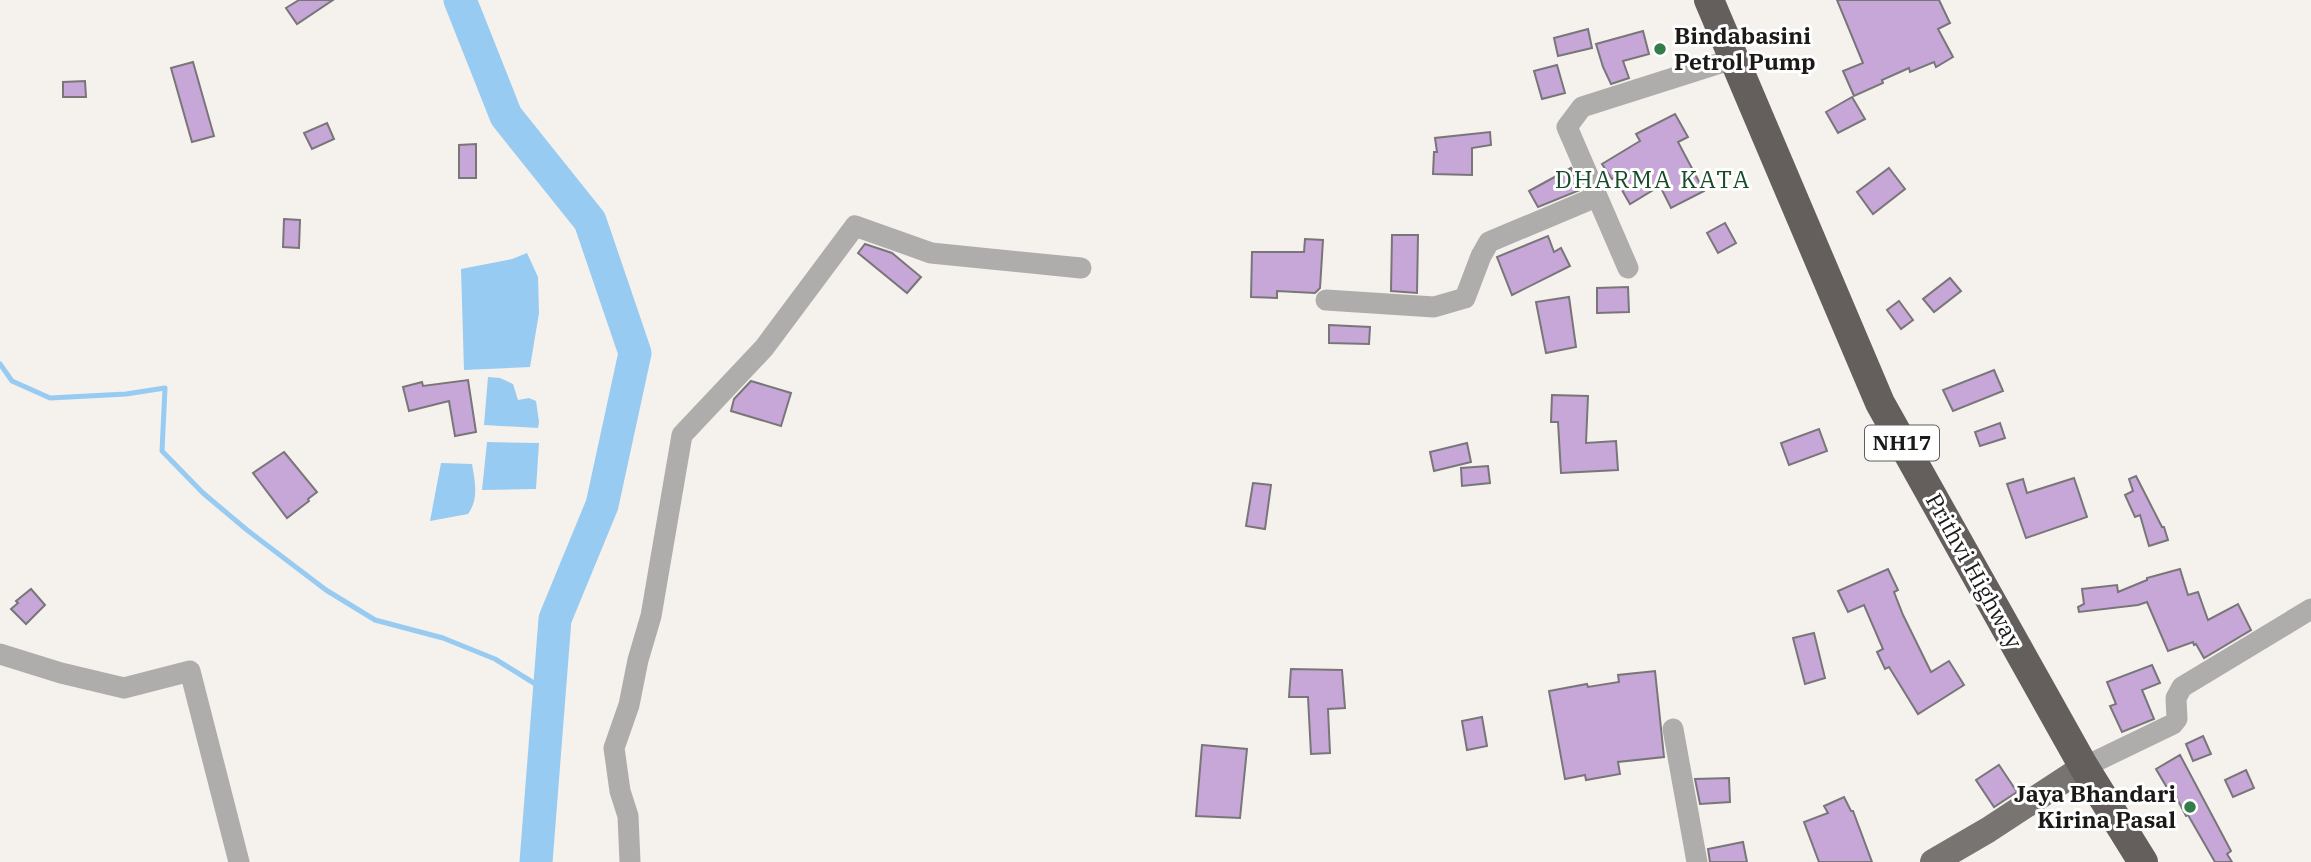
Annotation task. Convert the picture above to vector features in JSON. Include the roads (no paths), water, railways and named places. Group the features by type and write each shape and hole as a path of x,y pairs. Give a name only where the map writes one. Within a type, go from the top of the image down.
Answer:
{"highway":[{"name":"Prithvi Highway","path":"1709,0 1880,403 2084,767 2143,862"}],"main road":[{"path":"1933,862 1988,830 2084,767"}],"street":[{"path":"1628,268 1567,127 1581,107 1733,59"},
{"path":"1326,300 1434,307 1451,304 1465,298 1489,242 1596,197"},
{"path":"630,862 628,816 620,791 614,748 629,705 651,616 682,435 764,348 855,226 931,253 1081,268"},
{"path":"2084,767 2173,724 2177,719 2176,698 2182,687 2311,609"},
{"path":"0,654 61,673 124,688 190,671 239,862"},
{"path":"1673,729 1697,862"}],"water":[{"path":"527,253 538,277 539,313 530,367 464,370 461,269 512,259"},
{"path":"488,377 500,378 513,384 518,400 529,398 536,401 538,428 484,425"},
{"path":"487,442 539,443 536,489 482,490"},
{"path":"441,463 472,464 475,496 468,514 430,521"}],"waterway":[{"path":"460,0 506,116 590,221 635,353 602,505 555,619 536,862"},
{"path":"0,364 12,381 50,398 126,394 165,388 162,451 203,493 326,590 375,620 443,638 495,659 537,685 547,736"}],"place":[{"name":"Bindabasini Petrol Pump","path":"1660,49"},
{"name":"Jaya Bhandari Kirina Pasal","path":"2190,807"}],"district":[{"name":"DHARMA KATA","path":"1653,180"}]}
